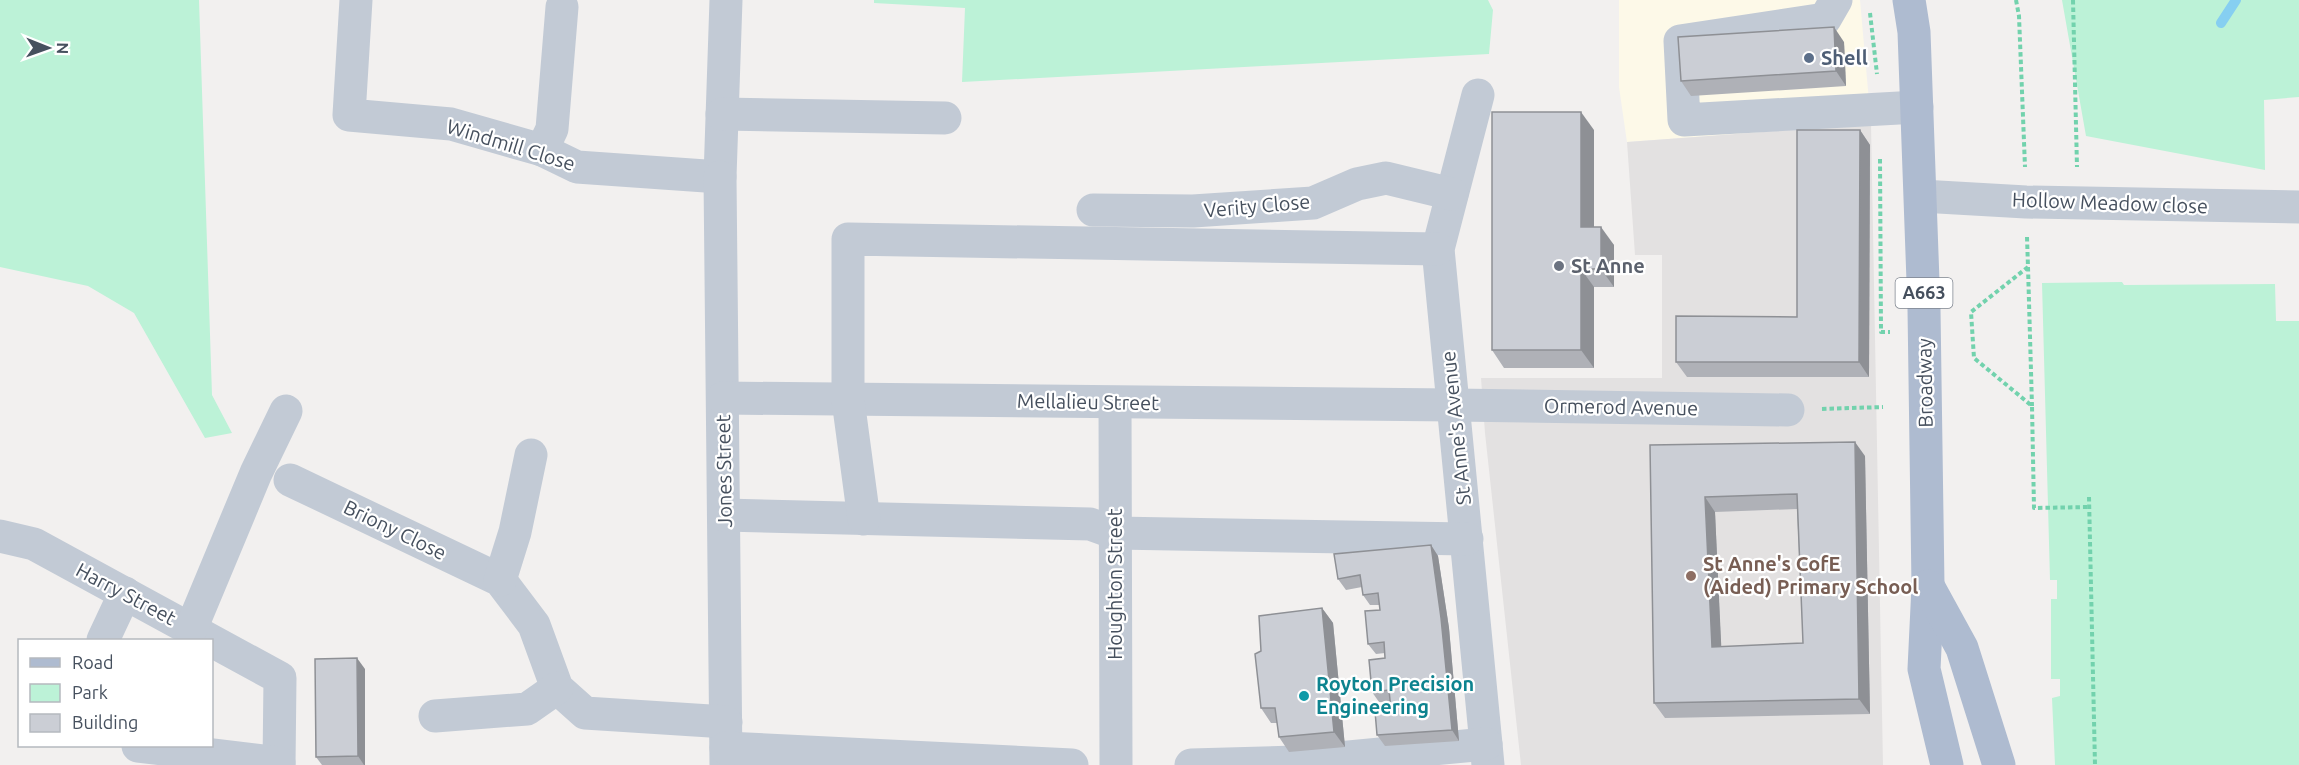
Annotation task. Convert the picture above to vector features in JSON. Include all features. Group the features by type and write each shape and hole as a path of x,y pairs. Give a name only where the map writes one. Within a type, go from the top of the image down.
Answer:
{"main road":[{"name":"Broadway","path":"1909,0 1914,32 1921,196 1928,586 1924,669 1947,765"},
{"name":"Broadway","path":"1928,586 1962,648 1999,765"}],"street":[{"name":"Windmill Close","path":"356,0 349,115 451,124 542,150 577,167 720,177"},
{"path":"720,177 726,0"},
{"path":"1836,0 1825,19 1680,41 1684,120 1917,107"},
{"path":"542,150 552,129 562,7"},
{"name":"St Anne's Avenue","path":"1478,95 1438,249 1487,754"},
{"path":"722,114 945,118"},
{"name":"Jones Street","path":"720,177 726,745"},
{"name":"Verity Close","path":"1093,210 1193,212 1313,203 1357,184 1386,178 1452,194"},
{"name":"Hollow Meadow close","path":"1921,196 2026,201 2299,207"},
{"path":"864,519 848,400 848,239 1438,249"},
{"name":"Mellalieu Street","path":"723,398 1454,405"},
{"name":"Houghton Street","path":"1115,403 1116,765"},
{"name":"Ormerod Avenue","path":"1454,405 1788,410"},
{"path":"191,629 256,473 286,411"},
{"path":"500,580 515,532 531,455"},
{"name":"Briony Close","path":"290,480 500,580 534,626 557,688 585,713 726,745 1072,765"},
{"path":"724,515 1090,524 1115,532 1467,539"},
{"name":"Harry Street","path":"0,536 34,544 209,639"},
{"path":"103,639 125,593"},
{"name":"Harry Street","path":"213,641 280,678 279,764"},
{"path":"435,716 527,709 557,688"},
{"path":"146,747 279,764"},
{"path":"1191,765 1487,754"}],"path":[{"path":"2016,0 2019,16 2024,156"},
{"path":"2073,0 2078,179"},
{"path":"1869,11 1876,57 1878,109 1881,332"},
{"path":"2027,236 2034,508 2089,507"},
{"path":"2028,267 1971,312 1974,358 2032,406"},
{"path":"1788,410 1883,407"},
{"path":"2089,497 2095,765"}],"shaded area":[{"path":"1619,0 1860,0 1871,124 1627,142 1619,87"},
{"name":"St Anne's CofE (Aided) Primary School","path":"1871,124 1883,765 1521,765 1481,378 1662,378 1662,255 1635,255 1627,142"}],"green space":[{"path":"0,0 199,0 212,395 232,433 205,438 134,313 88,286 0,267"},
{"path":"874,0 1488,0 1493,10 1489,54 962,82 965,8 874,3"},
{"path":"2062,0 2299,0 2299,97 2264,100 2265,170 2086,136"},
{"path":"2122,282 2124,285 2275,284 2276,321 2299,321 2299,765 2055,765 2052,698 2060,696 2060,679 2051,679 2051,599 2057,599 2057,580 2050,580 2042,283"}],"building":[{"path":"1834,27 1836,71 1681,81 1678,37"},
{"name":"St Anne","path":"1492,112 1581,112 1581,227 1601,227 1601,269 1581,269 1581,350 1492,350"},
{"path":"1797,130 1860,130 1859,362 1676,362 1676,316 1797,317"},
{"path":"1855,442 1859,699 1654,703 1650,445","holes":["1797,494 1803,643 1712,647 1705,497"]},
{"path":"1431,545 1452,730 1377,735 1375,711 1391,710 1389,690 1372,692 1369,660 1385,658 1384,642 1368,644 1365,611 1380,610 1378,593 1363,595 1360,575 1338,579 1334,554"},
{"name":"Royton Precision Engineering","path":"1322,608 1334,732 1279,737 1275,708 1261,708 1255,654 1261,651 1259,616"},
{"path":"357,658 358,756 316,757 315,659"}],"waterway":[{"path":"2221,23 2236,0"}],"place":[{"name":"Shell","path":"1809,58"},
{"name":"St Anne","path":"1559,266"},
{"name":"St Anne's CofE (Aided) Primary School","path":"1691,576"},
{"name":"Royton Precision Engineering","path":"1304,696"}]}
